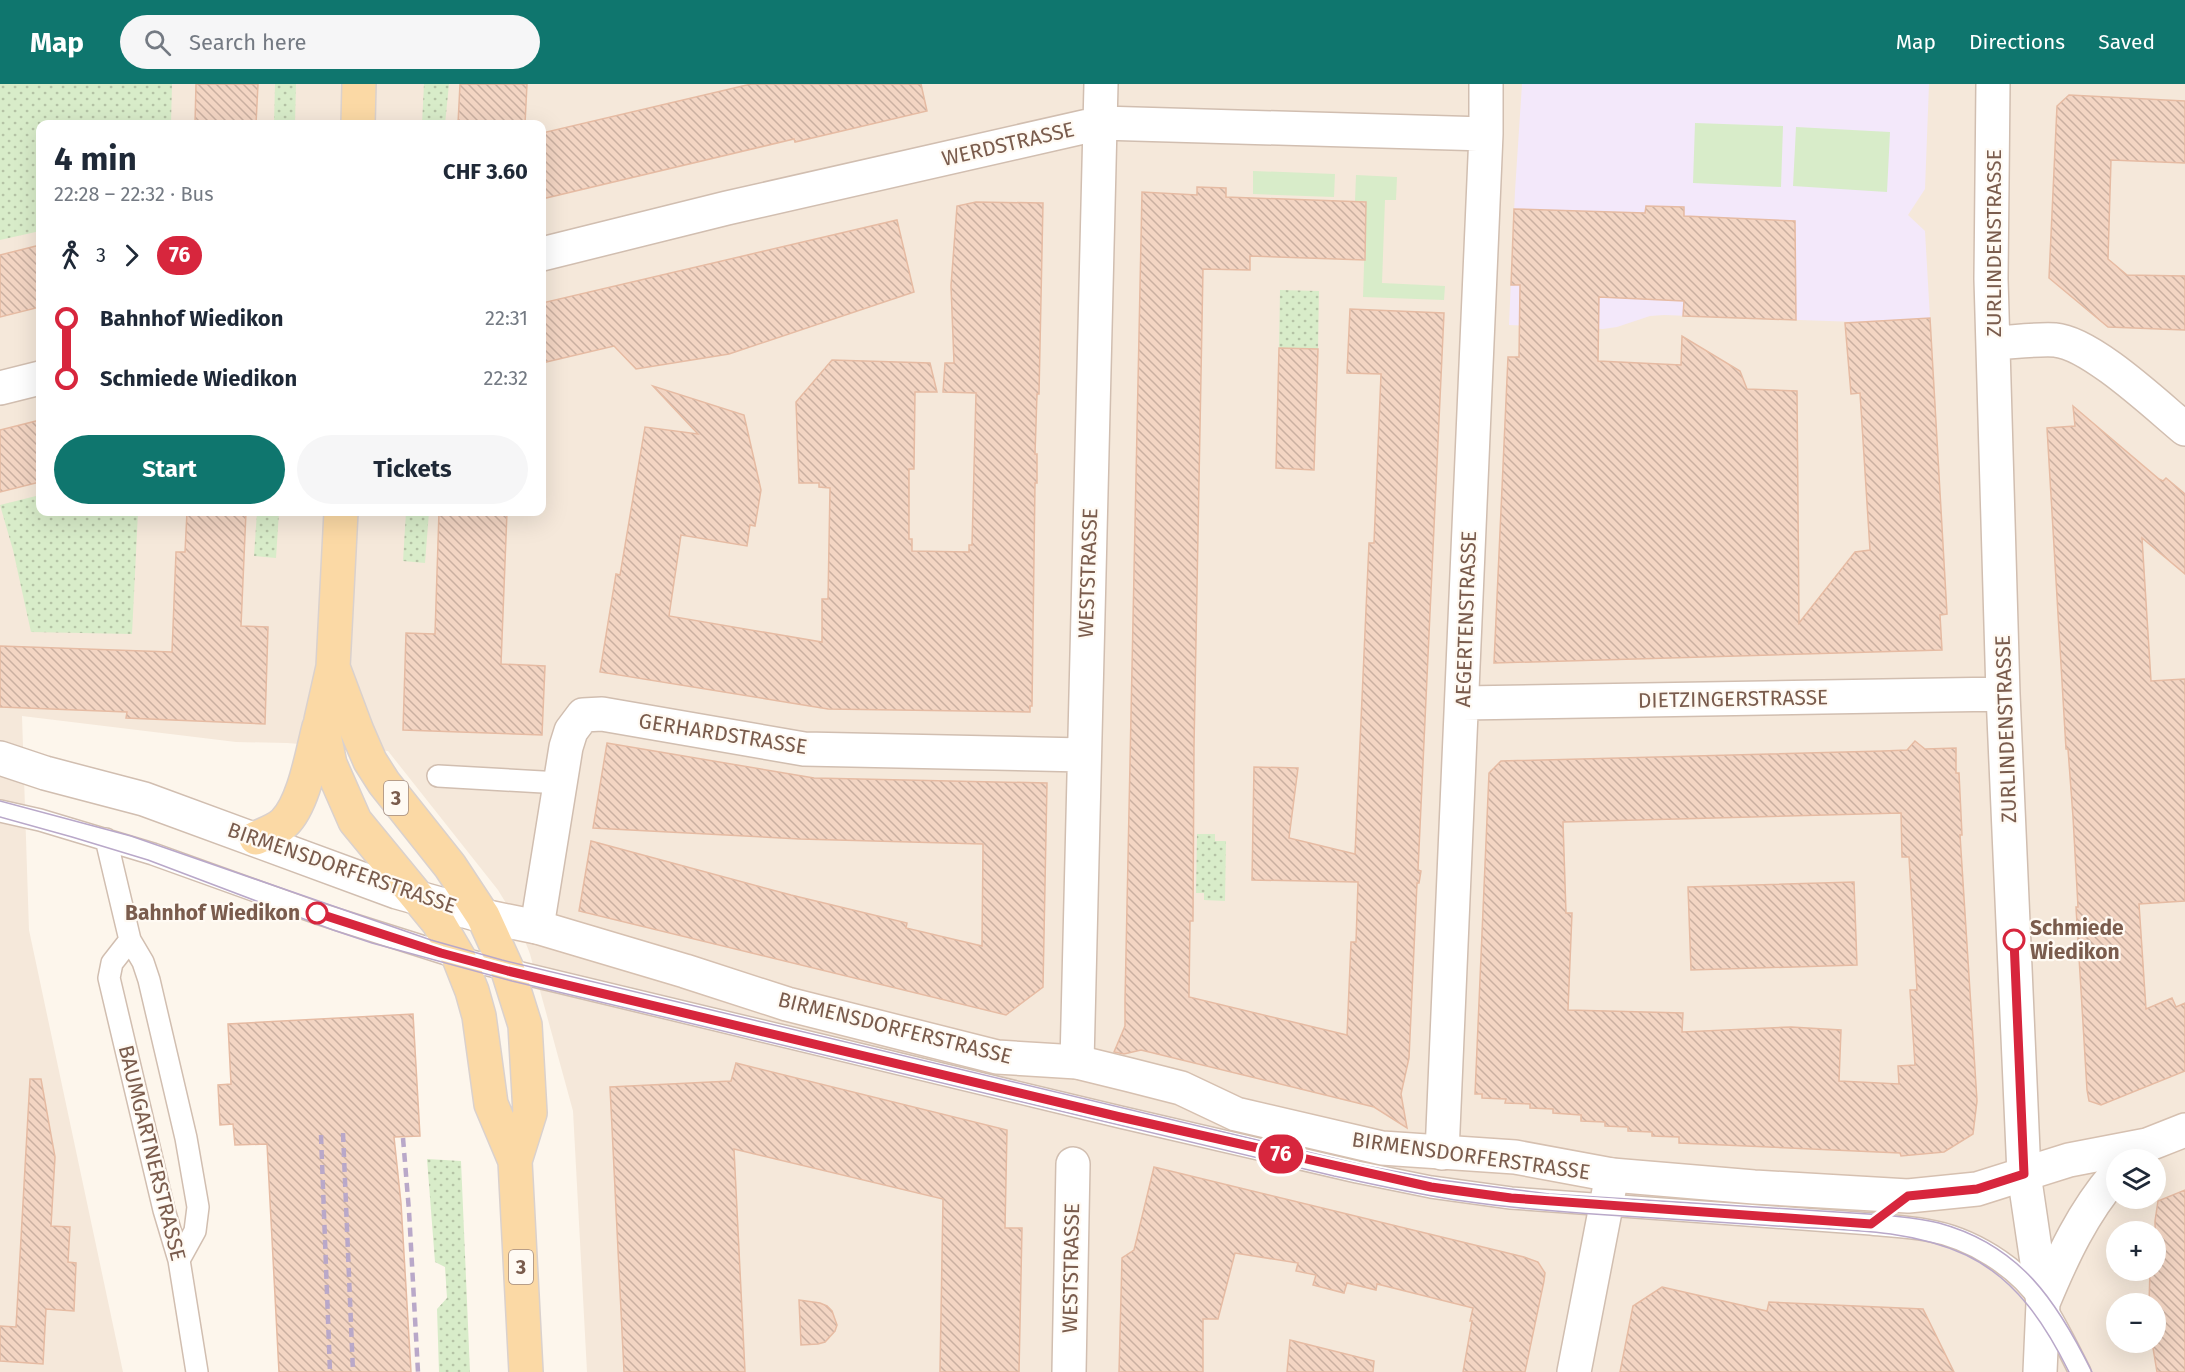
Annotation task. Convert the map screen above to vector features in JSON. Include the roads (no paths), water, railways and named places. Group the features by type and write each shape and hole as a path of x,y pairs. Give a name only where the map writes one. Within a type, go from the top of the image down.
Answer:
{"main road":[{"path":"358,120 359,84"},
{"name":"3","path":"341,516 333,667 370,761 384,783 450,866 483,916 508,971 525,1025 530,1113 515,1161"},
{"path":"256,838 285,823 299,798 333,667"},
{"name":"3","path":"321,720 330,764 355,821 438,922 459,958 472,991 479,1016 491,1104 515,1161 526,1372"}],"street":[{"name":"WESTSTRASSE","path":"1077,1062 1101,84"},
{"name":"AEGERTENSTRASSE","path":"1442,1153 1463,704 1486,134 1486,84"},
{"name":"ZURLINDENSTRASSE","path":"1994,84 1991,279 2003,694 2024,1174 2043,1303 2040,1372"},
{"name":"WERDSTRASSE","path":"546,253 1101,123 1486,134"},
{"path":"1994,343 2056,340 2074,345 2094,356 2185,429"},
{"path":"0,388 36,379"},
{"name":"DIETZINGERSTRASSE","path":"1463,704 2003,694"},
{"name":"GERHARDSTRASSE","path":"537,927 566,747 571,731 583,715 602,714 804,749 1083,754"},
{"name":"BIRMENSDORFERSTRASSE","path":"0,758 45,773 144,799 420,899 483,916 537,927 685,970 787,1004 997,1057 1077,1062 1181,1088 1236,1114 1382,1148 1515,1157 1610,1191 1754,1187 1908,1196 1977,1189 2069,1160 2106,1156"},
{"name":"BIRMENSDORFERSTRASSE","path":"2146,1149 2185,1130"},
{"name":"WESTSTRASSE","path":"1069,1372 1073,1164"},
{"path":"2043,1303 2058,1267 2086,1213 2106,1187"},
{"path":"1574,1372 1610,1191"}],"lane":[{"path":"438,776 560,783"},
{"name":"BIRMENSDORFERSTRASSE","path":"0,811 106,839 317,913 459,958 1358,1172 1431,1187 1511,1198 1610,1191 1927,1230 1951,1236 2001,1262 2022,1280 2043,1303 2080,1372"},
{"path":"106,839 130,940 143,962 149,980 186,1138 198,1207 195,1231 179,1260"},
{"name":"BAUMGARTNERSTRASSE","path":"130,940 112,963 109,978 164,1210 179,1260 197,1372"},
{"path":"1871,1224 1908,1196"}],"tram line":[{"path":"0,801 131,836 431,940 502,960 1366,1166 1441,1180 1549,1194 1884,1215 1939,1223 1967,1233 1992,1246 2014,1261 2033,1279 2065,1322 2092,1372"},
{"path":"0,817 148,860 372,943 512,981 1334,1176 1431,1196 1517,1208 1859,1231 1924,1240 1966,1255 2000,1277 2027,1304 2039,1320 2069,1372"}],"railway":[{"path":"343,1133 353,1372"},
{"path":"321,1135 330,1372"},
{"path":"403,1138 418,1372"}],"place":[{"name":"Bahnhof Wiedikon","path":"317,913"},
{"name":"Schmiede Wiedikon","path":"2014,940"}]}
